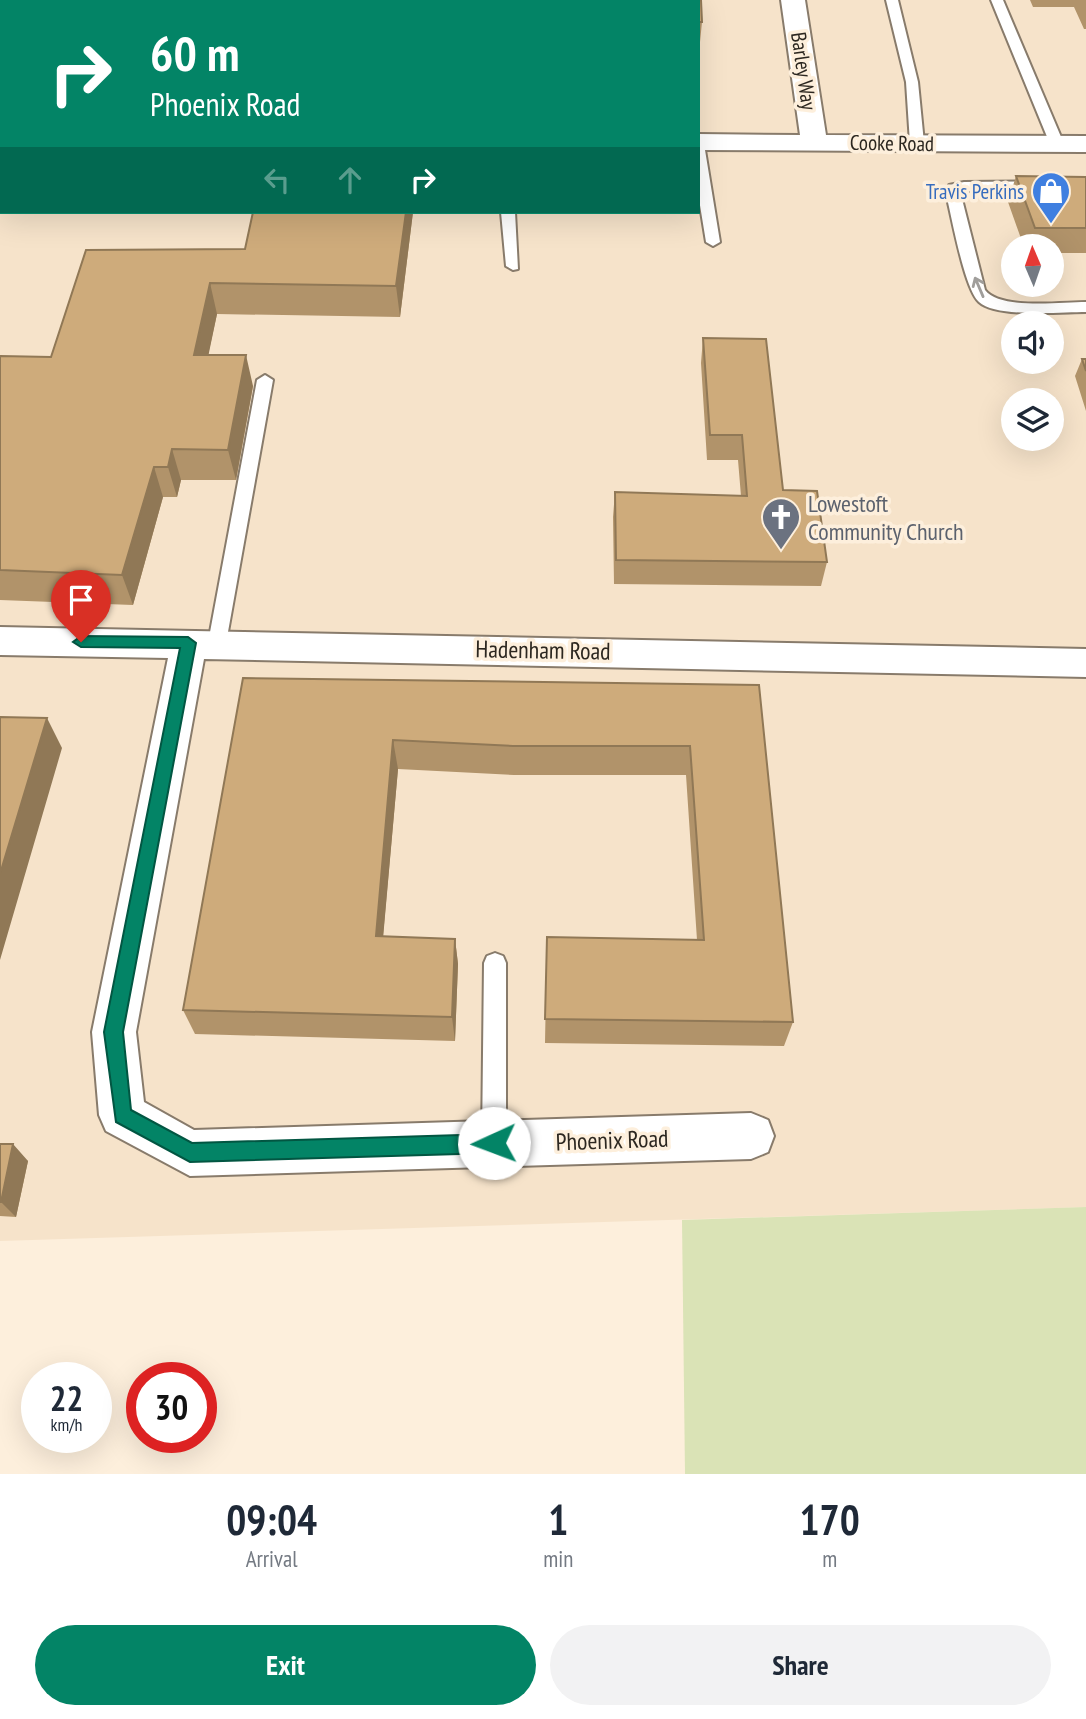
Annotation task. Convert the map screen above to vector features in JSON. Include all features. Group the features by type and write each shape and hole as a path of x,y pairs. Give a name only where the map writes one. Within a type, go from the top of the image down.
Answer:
{"street":[{"name":"Barley Way","path":"793,0 814,142"},
{"name":"Cooke Road","path":"700,142 1086,144"},
{"name":"Hadenham Road","path":"0,641 203,643 1086,663"},
{"name":"Phoenix Road","path":"203,643 114,1032 122,1115 190,1153 751,1136"}],"lane":[{"path":"892,0 912,82 917,143"},
{"path":"997,0 1057,144"},
{"path":"700,162 713,242"},
{"path":"1086,185 964,186 954,188 953,194 978,290 986,301 1008,307 1086,307"},
{"path":"508,214 513,266"},
{"path":"203,643 265,380"},
{"path":"494,1143 495,963"}],"shaded area":[{"path":"700,0 1086,0 1086,1207 0,1241 0,214 700,214"}],"green space":[{"path":"1086,1207 1086,1474 685,1474 682,1220"}],"building":[{"path":"700,0 701,0 700,22"},
{"path":"1016,176 1086,177 1086,228 1035,228"},
{"path":"253,214 406,214 396,286 210,283 194,355 246,355 228,450 172,449 168,467 154,467 122,575 0,570 0,356 51,357 86,250 245,249"},
{"path":"703,338 766,339 783,490 817,491 827,562 616,560 615,492 747,496 742,435 710,435"},
{"path":"243,678 759,685 793,1022 545,1019 547,937 704,940 690,746 513,746 393,740 376,936 455,939 452,1017 183,1010"},
{"path":"0,717 47,718 0,874"},
{"path":"0,1144 13,1144 1,1202 0,1202"}],"place":[{"name":"Travis Perkins","path":"1051,225"},
{"name":"Lowestoft Community Church","path":"781,551"}],"route":[{"path":"81,642 188,643 114,1032 122,1115 190,1153 494,1143"}]}
